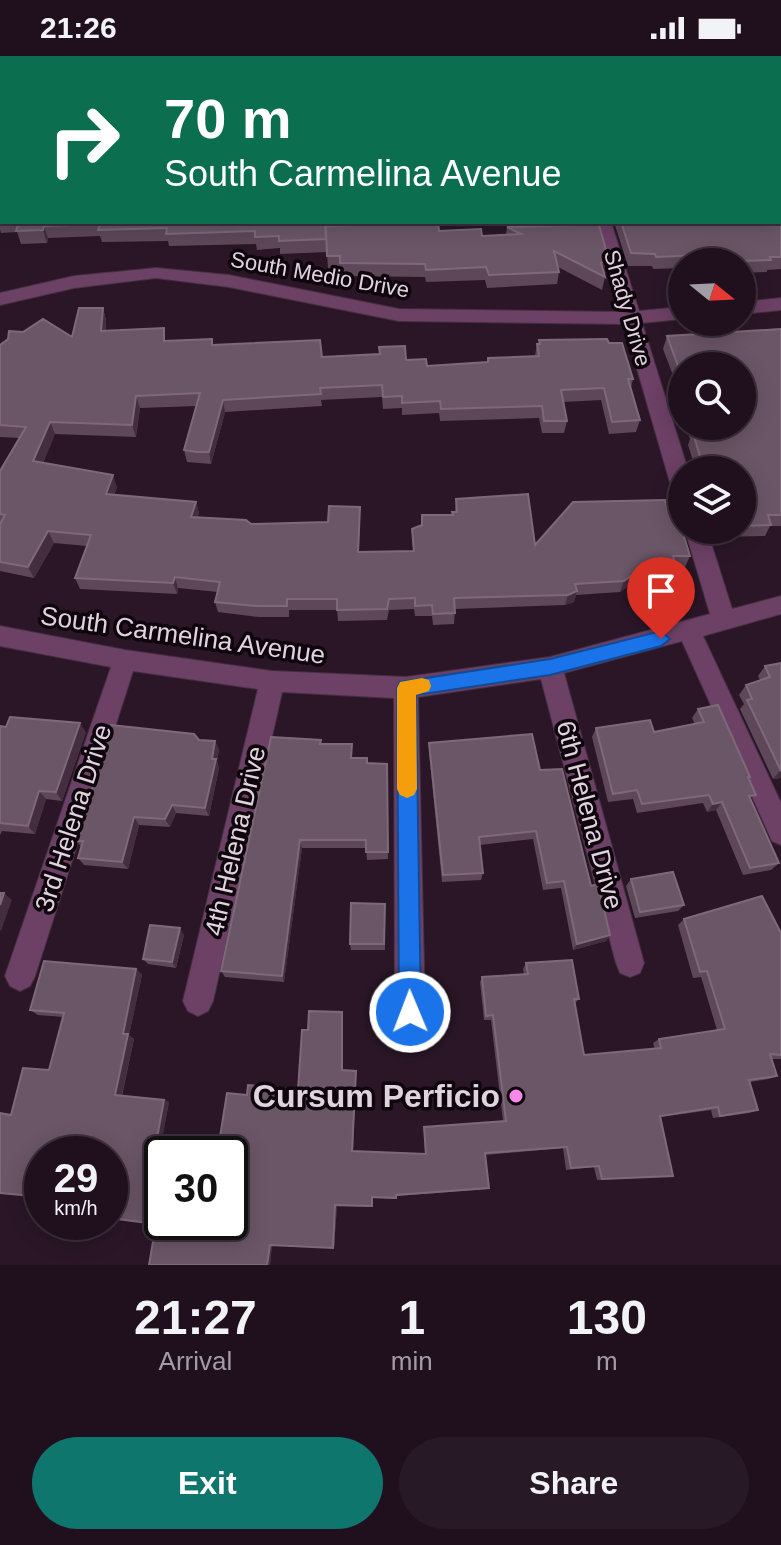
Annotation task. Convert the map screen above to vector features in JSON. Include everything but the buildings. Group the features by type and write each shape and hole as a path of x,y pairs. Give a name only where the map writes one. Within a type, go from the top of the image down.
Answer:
{"street":[{"name":"Shady Drive","path":"604,224 673,456"},
{"name":"South Medio Drive","path":"1,295 74,282 156,273 229,281 399,315 630,318 668,314"},
{"path":"756,307 781,304"},
{"path":"700,544 724,622"},
{"name":"South Carmelina Avenue","path":"0,636 125,660 272,681 406,688 550,667 781,605"},
{"path":"689,632 781,832"},
{"name":"3rd Helena Drive","path":"20,976 125,660"},
{"name":"6th Helena Drive","path":"550,667 630,963"},
{"name":"4th Helena Drive","path":"198,1001 272,681"},
{"path":"406,688 410,1012"}],"slow traffic":[{"path":"407,789 406,688 422,686"}],"place":[{"name":"Cursum Perficio","path":"516,1096"}],"route":[{"path":"410,1012 406,688 550,667 661,639"}]}
